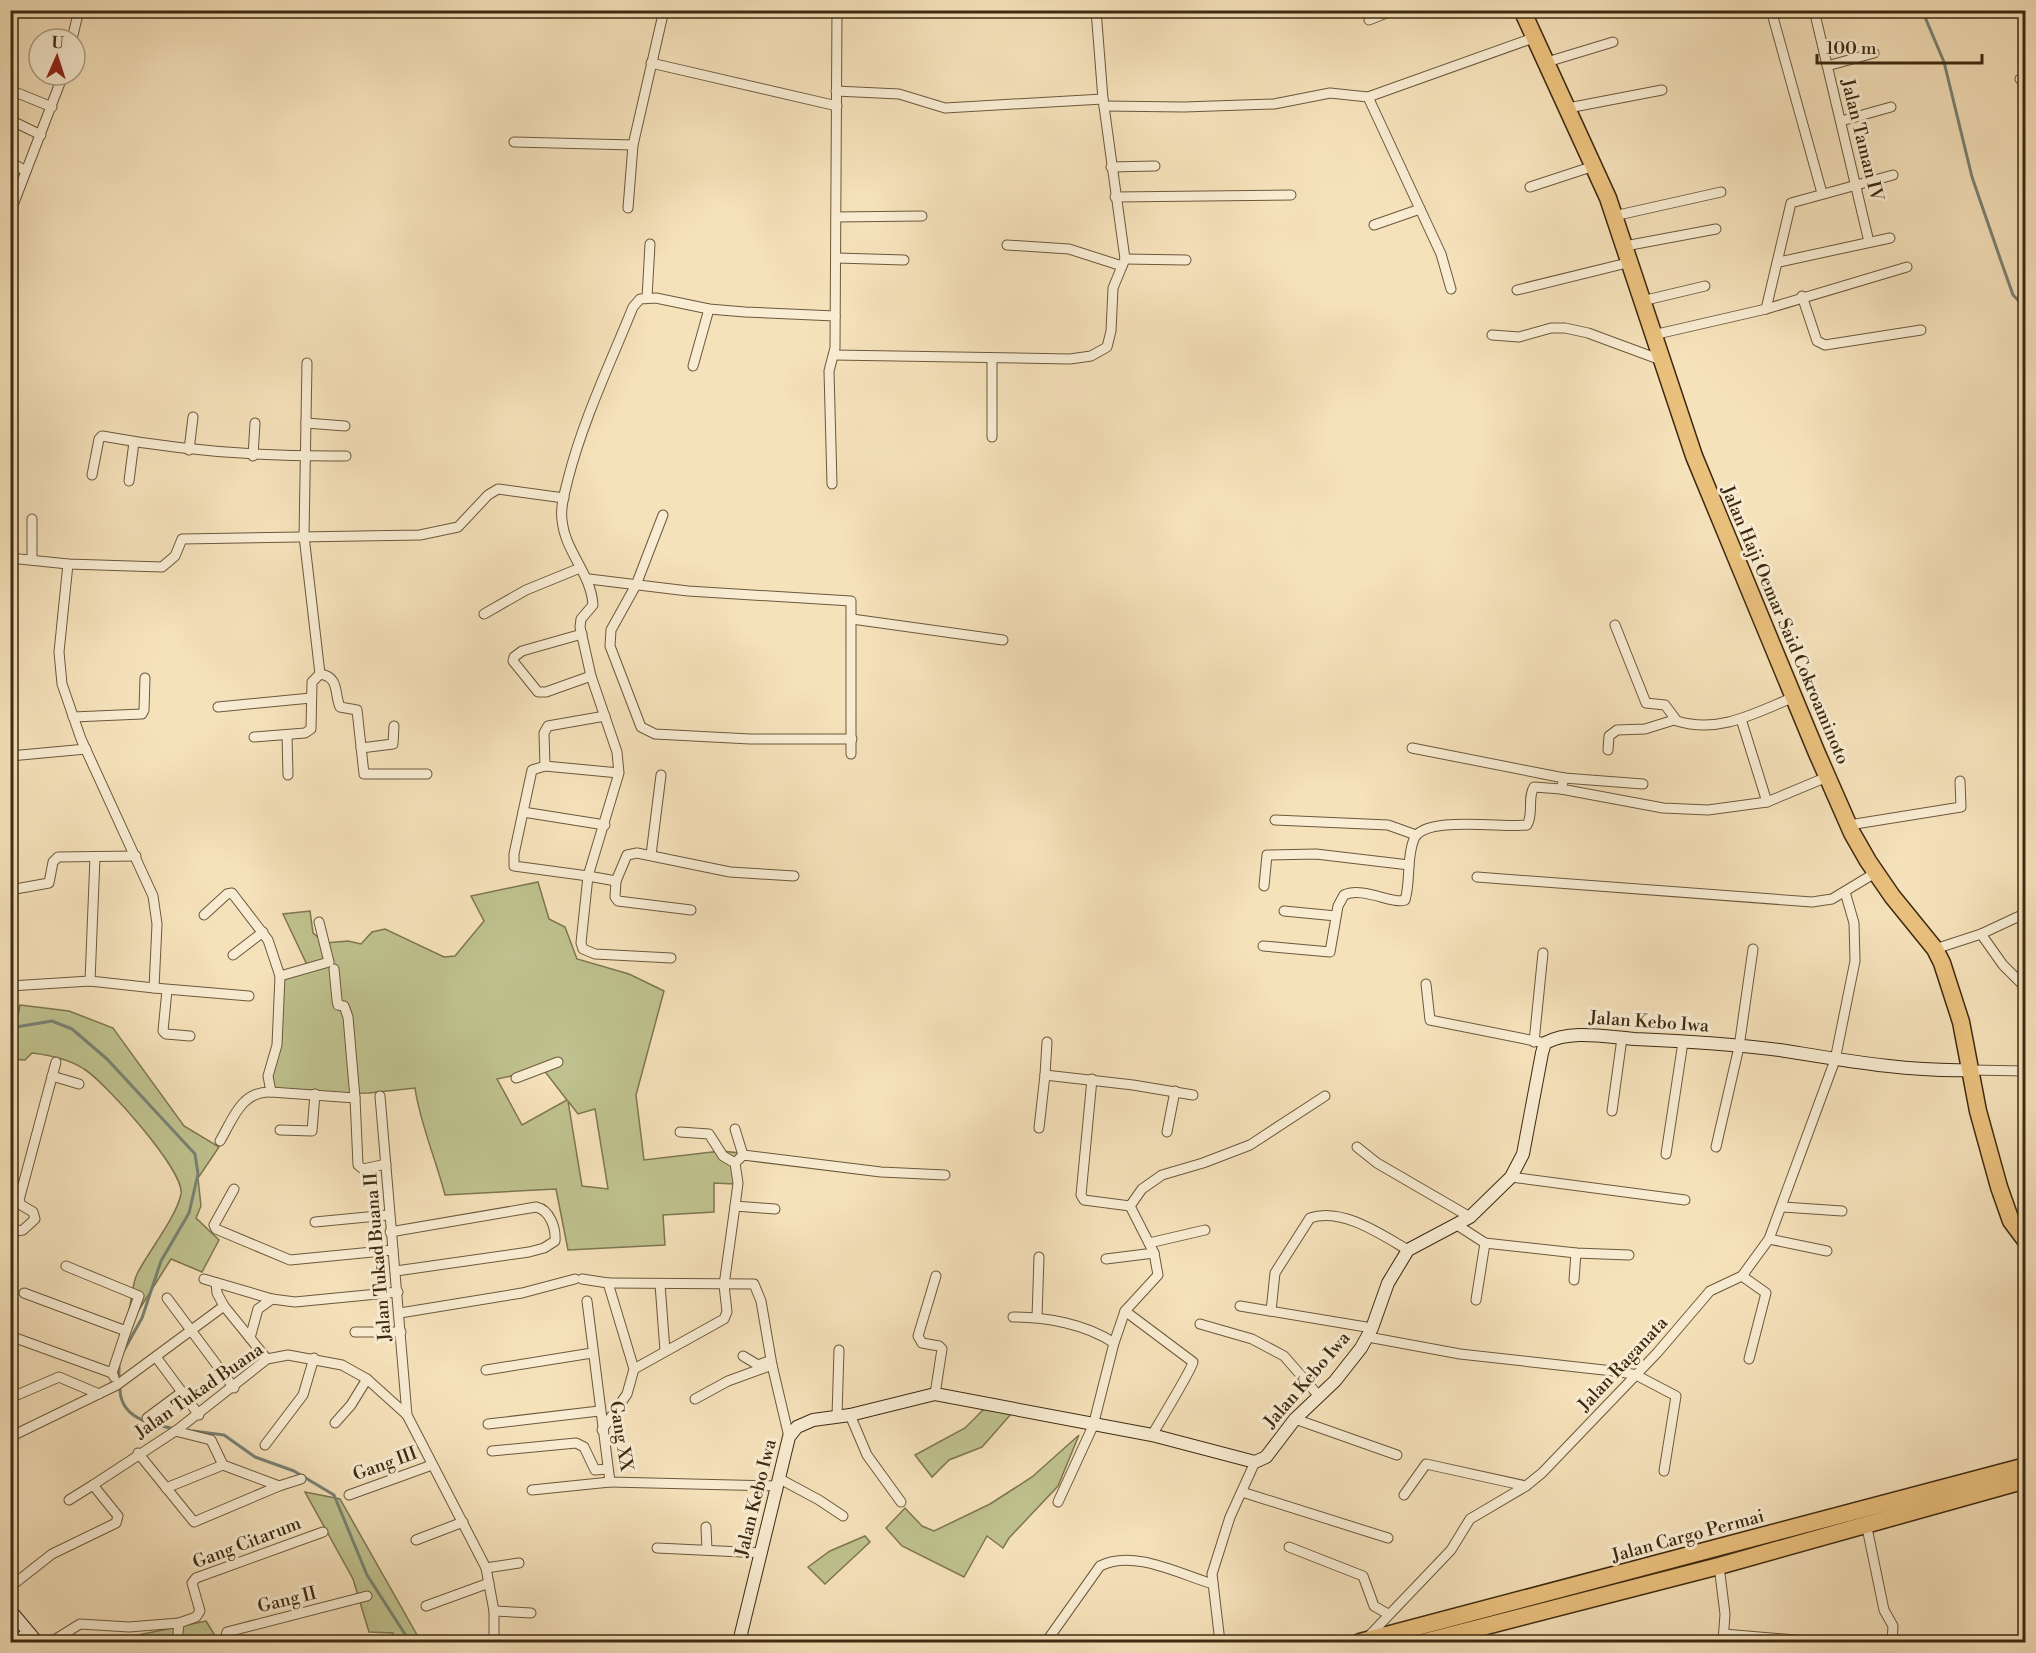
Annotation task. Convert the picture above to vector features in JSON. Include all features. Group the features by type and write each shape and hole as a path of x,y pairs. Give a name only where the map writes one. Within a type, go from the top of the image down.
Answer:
{"highway":[{"name":"Jalan Haji Oemar Said Cokroaminoto","path":"1525,11 1614,216 1660,360 1716,513 1827,777 1875,873 1935,949 1961,1022 1987,1147 2005,1208 2025,1241"},
{"name":"Jalan Cargo Permai","path":"1362,1642 2025,1466"},
{"name":"Jalan Cargo Permai","path":"1424,1642 1719,1566 2025,1480"}],"street":[{"path":"75,27 79,10"},
{"path":"628,208 633,145 664,10"},
{"path":"832,484 829,371 834,355 837,258 837,10"},
{"path":"834,355 992,360 1070,359 1102,352 1109,341 1113,288 1123,262 1104,103 1096,10"},
{"path":"1369,20 1394,10"},
{"path":"1771,10 1822,193"},
{"name":"Jalan Taman IV","path":"1814,10 1869,242"},
{"path":"836,91 899,94 945,108 1104,103 1274,104 1330,93 1368,97 1536,37"},
{"path":"1547,62 1613,42"},
{"path":"1827,66 1874,53"},
{"path":"651,63 837,106"},
{"path":"10,213 59,87"},
{"path":"10,90 52,107"},
{"path":"1568,108 1662,90"},
{"path":"1368,97 1441,254 1451,289"},
{"path":"1841,121 1891,107"},
{"path":"10,120 41,135"},
{"path":"514,142 633,145"},
{"path":"10,162 26,171"},
{"path":"1111,167 1155,166"},
{"path":"1530,187 1594,166"},
{"path":"1766,309 1779,262 1791,203 1893,175"},
{"path":"1614,216 1721,192"},
{"path":"1115,197 1291,195"},
{"path":"1374,225 1420,209"},
{"path":"836,217 922,216"},
{"path":"1517,290 1628,254 1716,229"},
{"path":"1779,262 1890,238"},
{"path":"647,297 650,244"},
{"path":"1007,245 1063,248 1123,262 1186,260"},
{"path":"837,258 904,260"},
{"path":"1653,334 1766,309 1802,296 1907,267"},
{"path":"1642,301 1705,286"},
{"path":"1802,296 1817,341 1826,345 1921,330"},
{"path":"671,958 594,954 583,949 581,942 588,876 619,773 617,752 591,676 582,634 581,619 593,604 589,579 574,560 563,526 564,498 575,452 637,302 647,297 709,309 835,316"},
{"path":"693,366 709,309"},
{"path":"1492,335 1519,337 1551,328 1565,328 1588,333 1660,360"},
{"path":"992,360 992,437"},
{"path":"307,363 304,536 320,674"},
{"path":"189,450 193,417"},
{"path":"253,456 255,423"},
{"path":"306,423 345,426"},
{"path":"92,475 100,437 189,450 253,456 346,456"},
{"path":"129,481 134,442"},
{"path":"10,558 68,564 162,567 175,556 182,539 399,536 452,530 463,524 488,495 498,489 564,498"},
{"path":"663,515 636,585 612,630 609,642 645,730 655,734 750,739 852,739"},
{"path":"32,519 32,560"},
{"path":"68,564 59,652 62,684 86,749 136,856 155,908 154,988"},
{"path":"484,614 526,590 580,568"},
{"path":"589,579 688,591 845,599 852,604 851,753"},
{"path":"852,619 1003,640"},
{"path":"1615,625 1646,703 1665,705 1674,720"},
{"path":"582,634 522,651 514,657 513,661 538,692 546,692 591,676"},
{"path":"254,737 305,733 311,729 312,682 320,674"},
{"path":"320,674 328,676 336,686 340,707 357,710 362,769 366,776 427,774"},
{"path":"73,717 142,714 146,678"},
{"path":"1608,750 1609,736 1617,730 1645,729 1674,720 1705,727 1741,719 1794,697"},
{"path":"218,707 312,698"},
{"path":"545,766 544,733 548,726 605,716"},
{"path":"1741,719 1767,802"},
{"path":"361,748 393,744 393,726"},
{"path":"287,735 288,775"},
{"path":"1412,748 1563,778 1643,784"},
{"path":"10,756 86,749"},
{"path":"616,881 514,866 514,854 531,773 536,768 545,766 619,773"},
{"path":"651,855 661,776"},
{"path":"1275,820 1388,825 1416,835 1431,827 1447,825 1527,825 1530,819 1531,791 1534,787 1561,789 1662,808 1708,810 1767,802 1827,777"},
{"path":"1561,789 1563,778"},
{"path":"1849,825 1961,807 1960,781"},
{"path":"523,812 604,825"},
{"path":"1263,946 1330,952 1341,898 1349,893 1385,897 1400,902 1405,900 1409,865 1416,835"},
{"path":"1264,886 1267,855 1316,854 1409,865"},
{"path":"691,910 618,901 615,897 616,881 627,855 651,855 730,872 794,876"},
{"path":"10,890 48,883 53,862 58,857 136,856"},
{"path":"90,981 95,857"},
{"path":"1477,877 1812,902 1833,899 1875,873"},
{"name":"Jalan Raganata","path":"1362,1642 1451,1550 1470,1519 1526,1486 1592,1423 1710,1292 1742,1276 1769,1239 1783,1207 1835,1060 1855,961 1854,923 1845,892"},
{"path":"204,915 227,894 232,893 268,940 280,976 277,1045 268,1076 271,1092"},
{"path":"1284,911 1336,916"},
{"path":"1935,949 1981,934 2025,913"},
{"path":"280,976 329,962 319,922"},
{"path":"234,955 263,932"},
{"path":"1981,934 2003,965 2025,988"},
{"path":"1716,1147 1739,1047 1754,949"},
{"path":"1271,1311 1275,1272 1310,1218 1317,1216 1344,1219 1376,1231 1408,1250 1470,1216 1484,1206 1511,1177 1522,1154 1539,1043 1544,953"},
{"path":"334,969 338,1005 344,1006 348,1017 358,1166 363,1169 386,1164"},
{"path":"10,986 90,981 249,996"},
{"path":"1426,984 1430,1020 1539,1043"},
{"path":"167,990 164,1033 190,1036"},
{"name":"Jalan Kebo Iwa","path":"1539,1043 1554,1038 1579,1035 1739,1047 1835,1060 1971,1070"},
{"path":"1612,1112 1622,1038"},
{"path":"1039,1128 1047,1042"},
{"path":"1666,1154 1683,1042"},
{"path":"10,1232 23,1230 35,1219 33,1212 23,1207 19,1200 56,1062"},
{"path":"516,1078 558,1062"},
{"path":"1971,1070 2025,1071"},
{"path":"1045,1075 1193,1095"},
{"path":"52,1076 79,1084"},
{"path":"1092,1080 1081,1195 1084,1200 1130,1206"},
{"path":"1167,1132 1175,1091"},
{"path":"220,1141 243,1100 259,1093 315,1094 355,1098"},
{"path":"280,1130 312,1131 315,1094"},
{"name":"Jalan Tukad Buana II","path":"380,1096 388,1215 400,1313 407,1415"},
{"path":"1130,1206 1142,1189 1162,1175 1203,1164 1250,1145 1325,1096"},
{"path":"735,1130 743,1155"},
{"path":"680,1132 710,1134 723,1156 735,1163"},
{"path":"1357,1147 1377,1163 1470,1216"},
{"path":"735,1163 743,1155"},
{"path":"743,1155 881,1172 945,1175"},
{"path":"634,1369 724,1319 727,1312 724,1285 738,1183 735,1163"},
{"path":"1511,1177 1685,1200"},
{"path":"234,1189 214,1225 216,1229 290,1260 393,1250"},
{"path":"735,1206 775,1209"},
{"path":"1058,1502 1093,1426 1114,1343 1125,1311 1158,1275 1154,1253 1130,1206"},
{"path":"390,1232 536,1207 548,1215 556,1232 555,1241 544,1248 528,1252 396,1271"},
{"path":"1783,1207 1842,1211"},
{"path":"315,1222 388,1215"},
{"path":"1457,1225 1485,1243 1575,1253 1629,1255"},
{"path":"1149,1243 1204,1230"},
{"path":"1769,1239 1827,1251"},
{"path":"1476,1300 1485,1243"},
{"name":"Jalan Kebo Iwa","path":"739,1642 789,1437 805,1422 850,1415 935,1394 1093,1426 1152,1435 1255,1462 1266,1457 1295,1419 1335,1381 1370,1333 1388,1283 1408,1250"},
{"path":"1106,1259 1154,1253"},
{"path":"1574,1280 1575,1253"},
{"path":"1037,1317 1039,1257"},
{"path":"66,1266 139,1296 112,1373"},
{"path":"935,1394 942,1349 939,1346 922,1343 918,1336 936,1276"},
{"path":"1742,1276 1766,1293 1749,1359"},
{"path":"204,1279 272,1299 305,1302 398,1292"},
{"path":"400,1313 522,1293 579,1279 608,1283 754,1284 760,1301 789,1437"},
{"path":"216,1283 217,1293 226,1309 267,1359"},
{"path":"603,1430 627,1394 634,1369 608,1283"},
{"path":"660,1284 665,1351"},
{"path":"24,1293 126,1331"},
{"path":"167,1298 234,1388"},
{"path":"250,1338 258,1309 272,1299"},
{"name":"Gang XX","path":"587,1301 599,1411 610,1482 779,1482"},
{"path":"1240,1306 1460,1354 1636,1375 1676,1396 1664,1471"},
{"path":"10,1437 120,1383 190,1329 226,1309"},
{"path":"1125,1311 1193,1362 1152,1435"},
{"path":"1013,1317 1037,1317 1089,1332 1114,1343"},
{"path":"1200,1324 1252,1339 1284,1356 1319,1396"},
{"path":"355,1332 401,1332"},
{"path":"10,1336 112,1373 120,1383"},
{"path":"837,1416 839,1350"},
{"path":"486,1370 592,1353"},
{"name":"Jalan Tukad Buana","path":"69,1500 138,1453 178,1430 234,1388 267,1359 279,1355 314,1358 342,1365 367,1379 407,1415 486,1568 494,1611 494,1642"},
{"path":"742,1356 758,1365 772,1363"},
{"path":"156,1357 199,1414"},
{"path":"266,1445 303,1395 314,1358"},
{"path":"695,1400 728,1381 772,1363"},
{"path":"10,1398 56,1377 69,1380 99,1394"},
{"path":"335,1423 351,1405 367,1379"},
{"path":"147,1418 182,1392"},
{"path":"488,1424 599,1411"},
{"path":"850,1415 867,1455 901,1502"},
{"path":"1295,1419 1398,1455"},
{"path":"178,1430 211,1440 224,1465 279,1486"},
{"path":"492,1451 576,1443 584,1447 595,1470 608,1469"},
{"path":"138,1453 194,1522 301,1479"},
{"path":"1220,1642 1213,1584 1213,1554 1255,1462"},
{"path":"1404,1495 1426,1464 1526,1486"},
{"path":"166,1488 224,1465"},
{"name":"Gang III","path":"349,1495 432,1465"},
{"path":"532,1490 610,1482"},
{"path":"779,1482 819,1500 843,1516"},
{"path":"10,1587 68,1544 114,1525 118,1516 93,1485"},
{"path":"1242,1492 1388,1538"},
{"path":"416,1540 463,1522"},
{"path":"1866,1523 1884,1610 1893,1626 1892,1642"},
{"path":"706,1527 707,1550"},
{"name":"Gang Citarum","path":"179,1623 196,1617 199,1613 192,1583 196,1578 323,1532"},
{"path":"1289,1547 1363,1576 1374,1606 1388,1614"},
{"path":"657,1548 762,1553"},
{"path":"1046,1642 1101,1566 1112,1560 1131,1560 1213,1584"},
{"path":"486,1568 519,1563"},
{"path":"1719,1566 1724,1638 1820,1642"},
{"path":"426,1606 489,1583"},
{"name":"Gang II","path":"224,1642 227,1632 367,1596"},
{"path":"10,1610 34,1637 10,1642"},
{"path":"494,1611 531,1613"},
{"path":"51,1642 80,1624 129,1627 179,1623 177,1642"}],"green space":[{"path":"538,882 549,919 565,927 577,959 629,974 664,991 636,1095 644,1160 721,1151 740,1153 734,1184 714,1183 714,1212 663,1215 665,1245 568,1250 556,1189 445,1195 415,1088 369,1093 269,1095 279,974 309,969 283,914 310,911 313,933 325,943 348,941 361,944 372,932 385,929 444,957 455,956 484,921 471,896","holes":["543,1069 567,1100 522,1125 497,1079","568,1101 578,1114 595,1109 608,1189 582,1186"]},
{"path":"20,1005 69,1011 113,1028 184,1126 219,1147 198,1178 201,1206 196,1218 219,1240 202,1272 171,1259 137,1313 129,1310 135,1278 174,1214 181,1194 179,1183 158,1148 142,1128 109,1091 84,1069 52,1056 32,1053 25,1060 11,1059 11,1031 15,1031"},
{"path":"984,1409 1011,1414 982,1447 949,1460 932,1477 915,1455 965,1428"},
{"path":"1079,1435 1058,1486 1009,1538 1003,1548 987,1536 964,1577 902,1546 886,1528 905,1508 922,1526 934,1531 990,1504 1032,1477"},
{"path":"305,1492 340,1499 421,1642 390,1642 393,1633 369,1632 353,1579"},
{"path":"865,1536 870,1542 825,1584 808,1567 830,1551"},
{"path":"206,1621 219,1642 109,1641"}],"waterway":[{"path":"1922,10 1944,62 1972,177 2001,261 2013,295 2026,308"},
{"path":"10,1028 52,1021 72,1029 107,1059 195,1154 198,1174 189,1213 161,1261 142,1318 123,1352"},
{"path":"119,1363 119,1380"},
{"path":"120,1387 121,1398 130,1413 146,1422 175,1429"},
{"path":"193,1431 224,1435 255,1457 294,1471 334,1495 367,1575 410,1642"}]}
